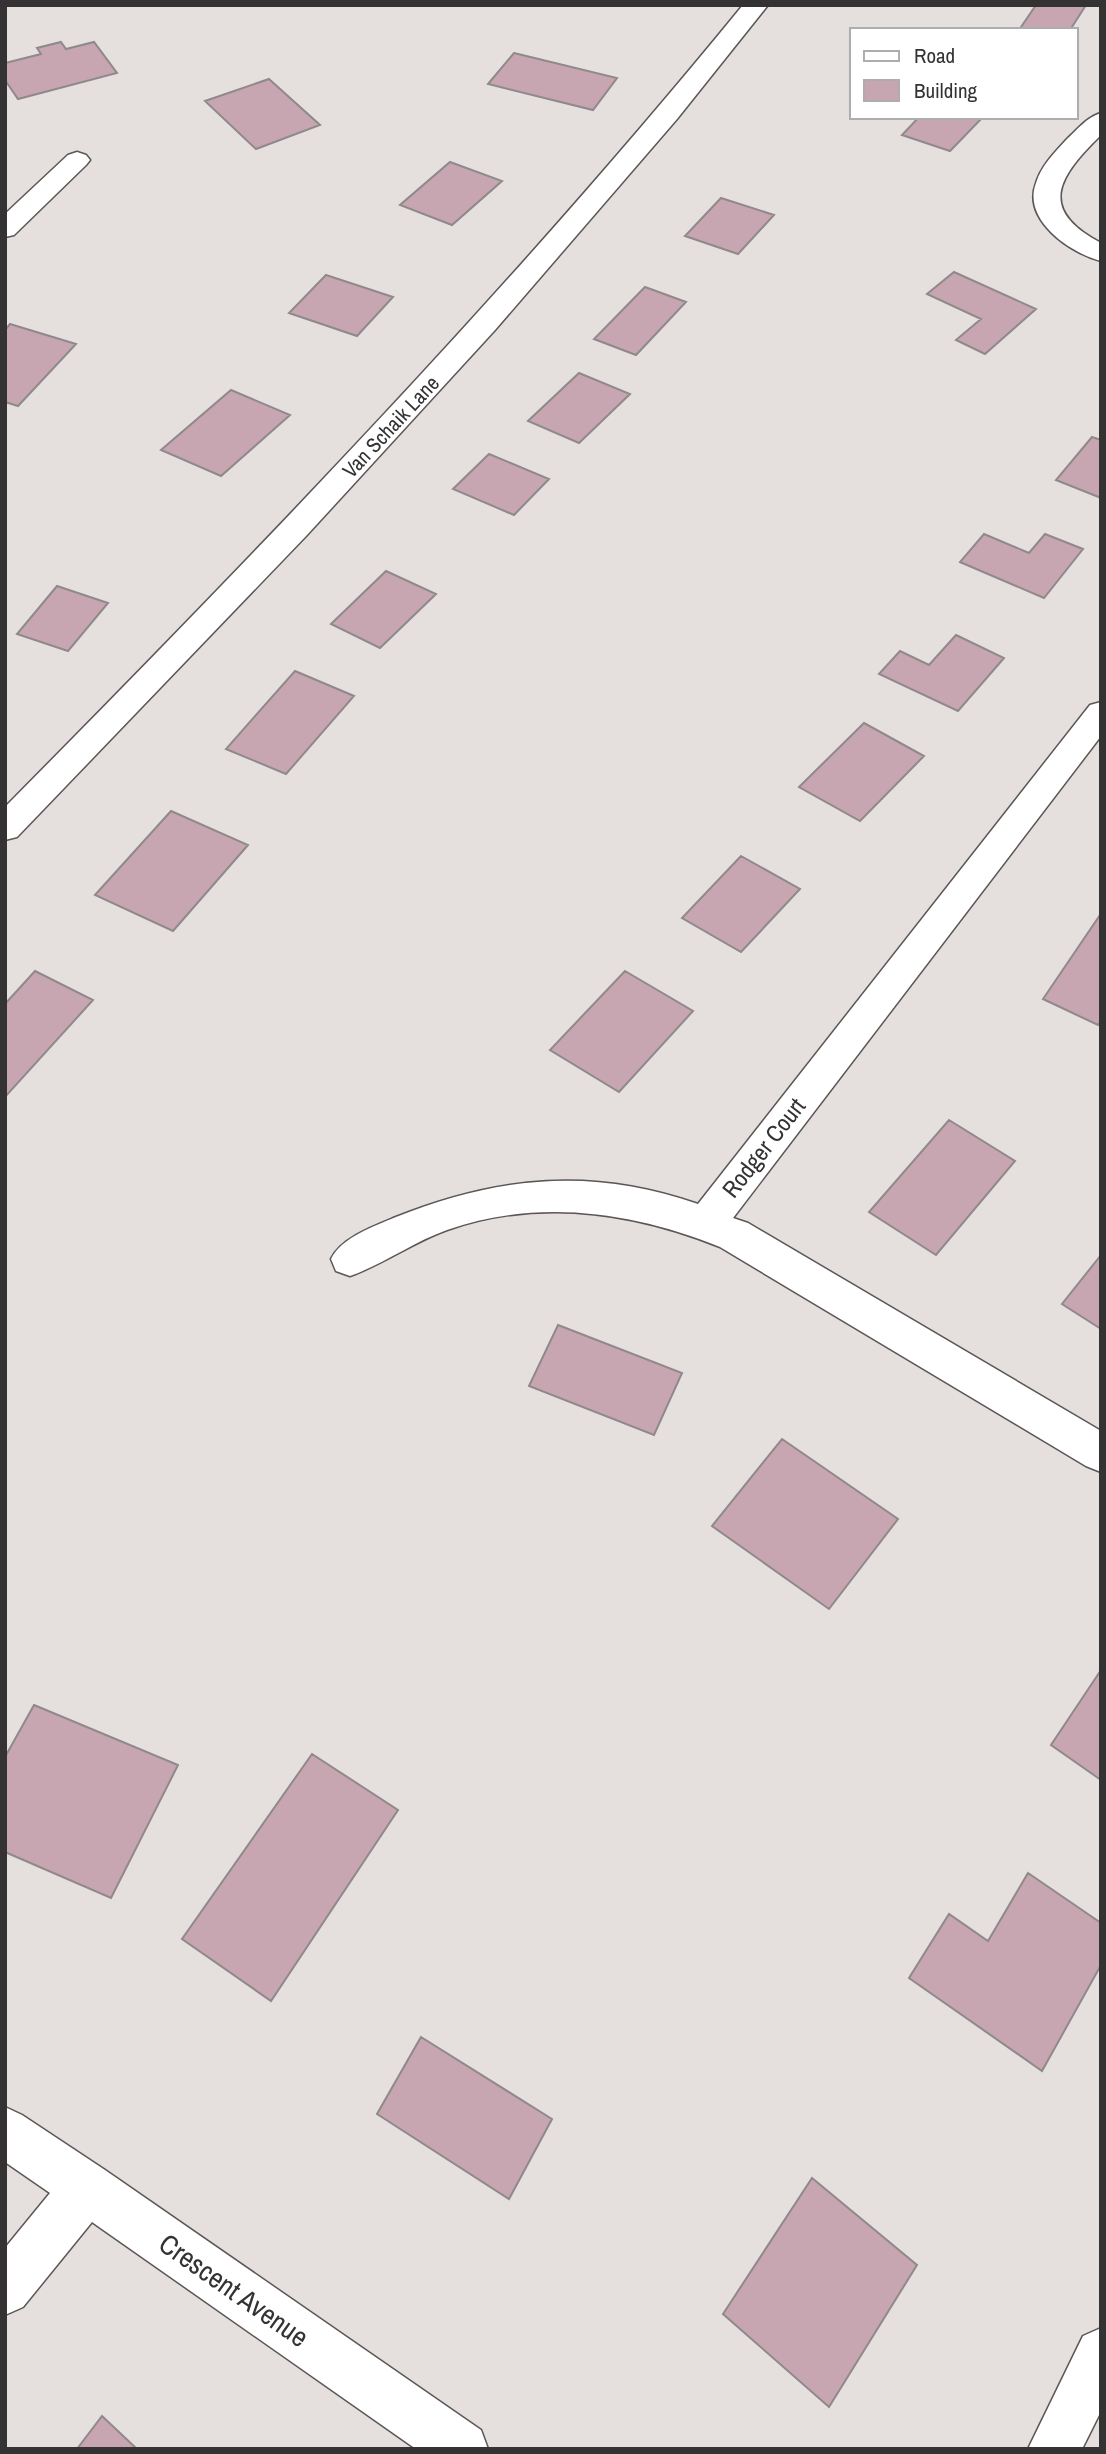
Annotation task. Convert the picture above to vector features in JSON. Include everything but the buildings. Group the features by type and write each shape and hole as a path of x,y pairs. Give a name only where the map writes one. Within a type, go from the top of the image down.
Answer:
{"street":[{"name":"Van Schaik Lane","path":"5,828 247,579 473,338 616,176 756,5"},
{"path":"1101,121 1053,169 1045,186 1046,204 1054,220 1071,237 1101,253"},
{"path":"5,229 77,160"},
{"name":"Rodger Court","path":"1101,713 707,1222 734,1235 1101,1453"},
{"path":"350,1259 386,1237 448,1211 508,1198 570,1194 640,1202 707,1222"},
{"name":"Crescent Avenue","path":"5,2132 462,2449"},
{"path":"5,2290 87,2188"},
{"path":"1054,2449 1101,2354"}]}
